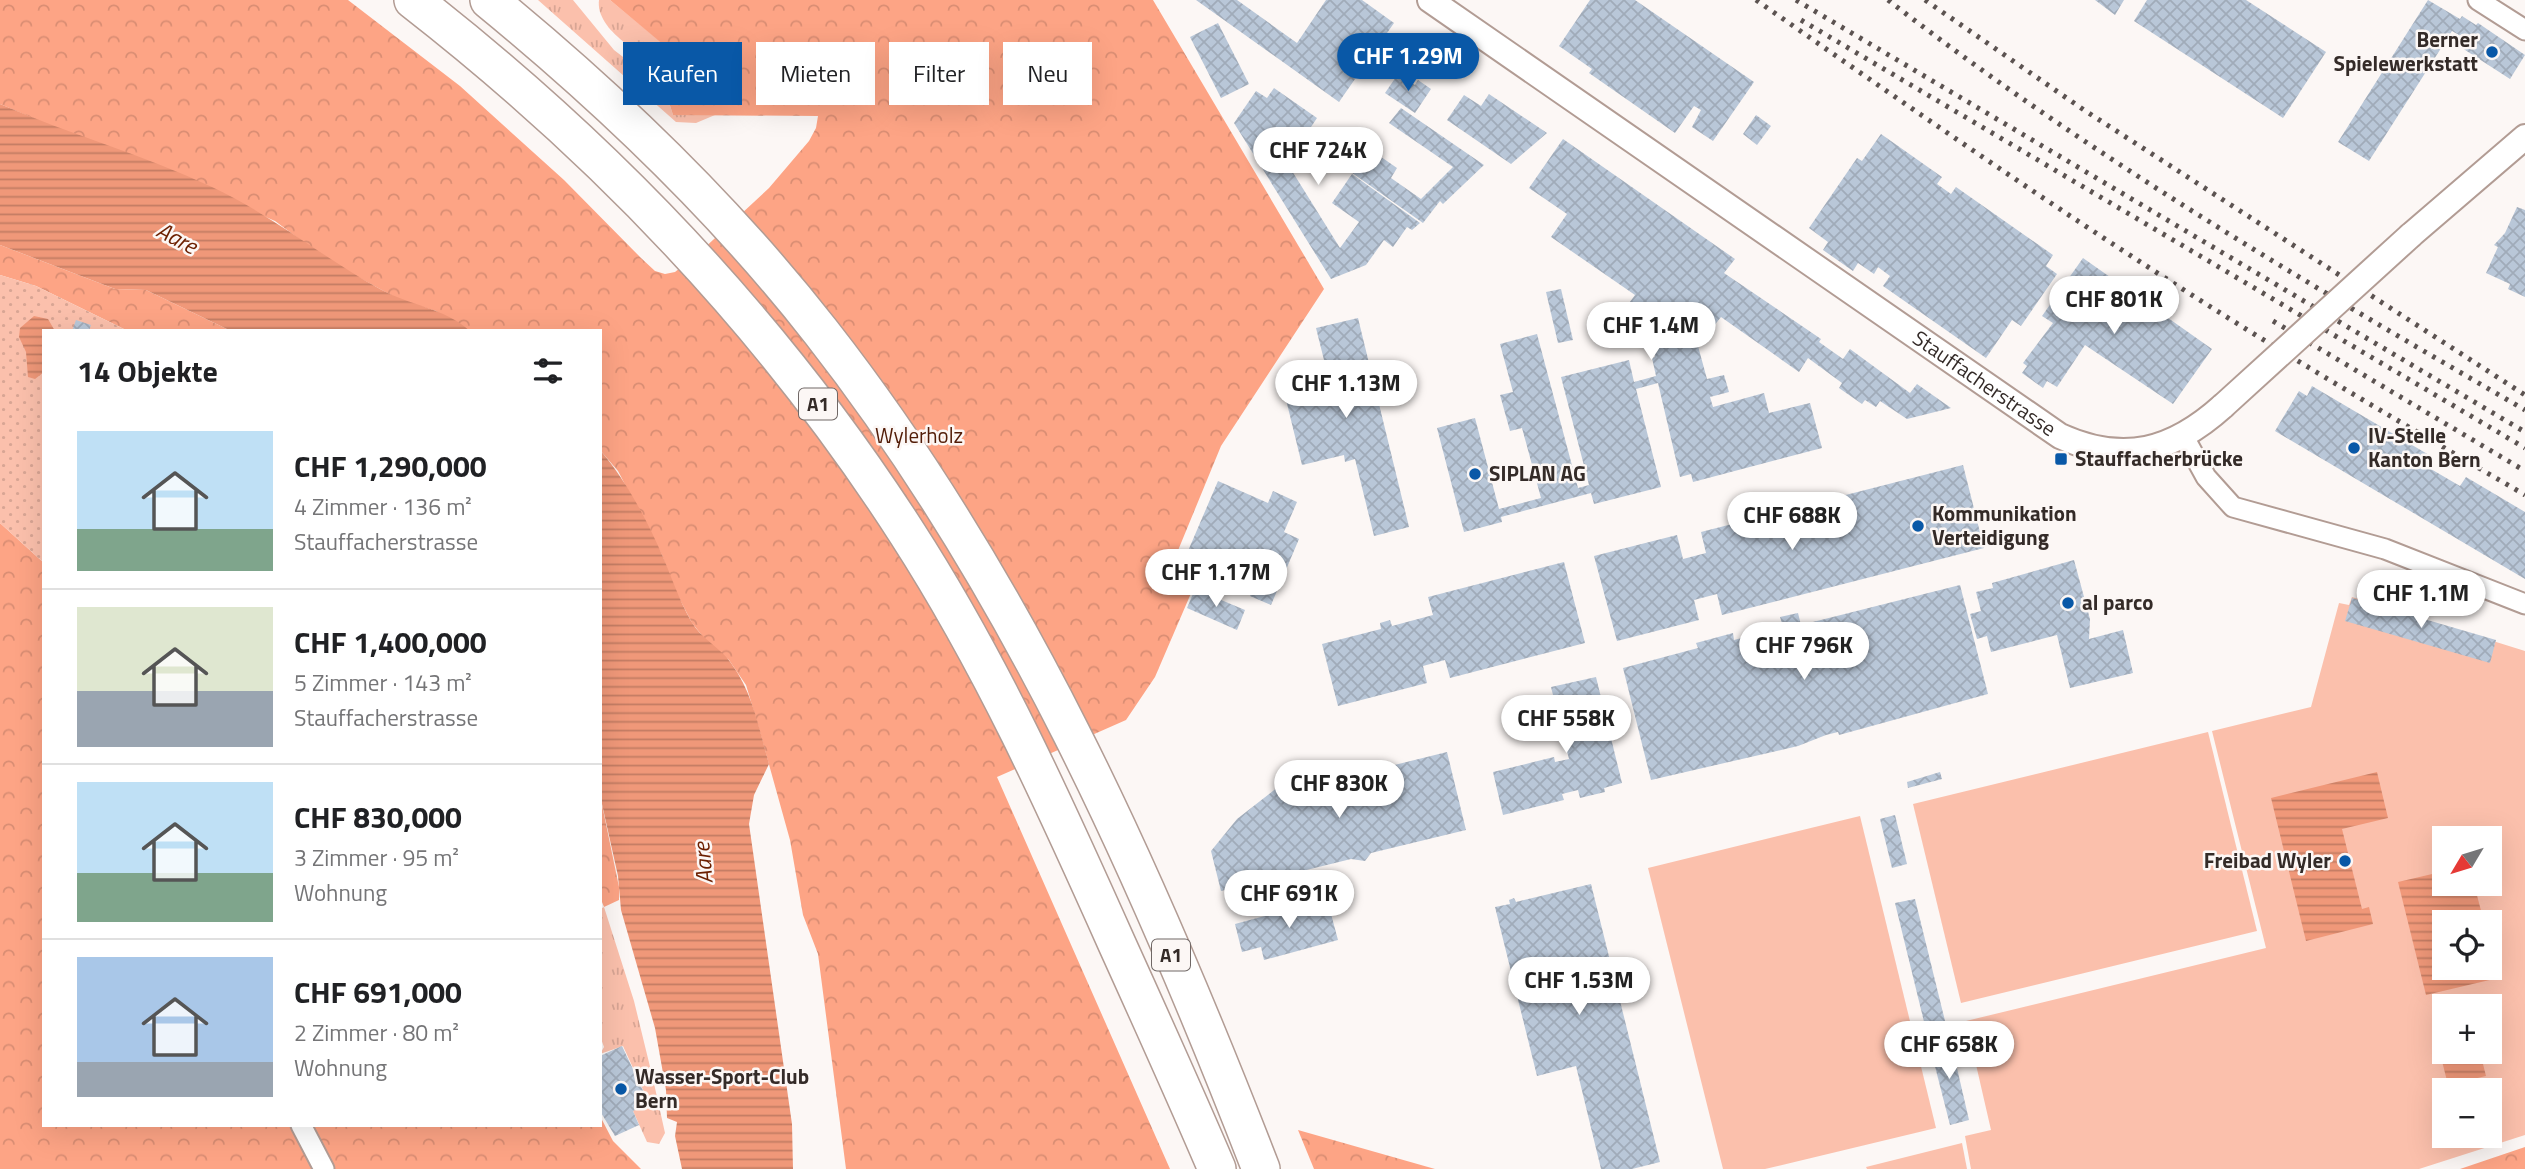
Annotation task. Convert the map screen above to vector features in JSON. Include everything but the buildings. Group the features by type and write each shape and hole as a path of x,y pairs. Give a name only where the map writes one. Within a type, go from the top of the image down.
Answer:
{"highway":[{"name":"A1","path":"413,0 492,63 579,139 681,241 781,357 879,490 954,611 1034,762 1217,1169"},
{"name":"A1","path":"489,0 611,106 715,209 819,329 918,466 1001,598 1077,743 1161,930 1261,1169"}],"street":[{"name":"Stauffacherstrasse","path":"1430,0 2060,436 2083,445 2122,452 2140,451 2184,437 2223,406 2411,235 2521,147"},
{"path":"2478,0 2525,30"},
{"path":"2184,437 2206,477 2233,507 2385,549 2525,604"},
{"path":"302,1127 324,1169"}],"green space":[{"name":"Wylerholz","path":"0,0 348,0 460,86 564,180 655,271 665,274 675,272 700,252 769,188 809,141 816,128 818,116 673,115 670,105 742,105 742,42 660,42 610,0 1153,0 1324,289 1221,446 1172,565 1198,577 1155,677 1126,720 997,777 1170,1169 846,1169 818,954 803,915 790,840 758,725 746,685 729,660 708,643 692,623 674,588 662,555 618,471 602,452 602,329 467,329 436,311 400,300 329,261 275,221 0,104"},
{"path":"538,0 573,0 614,50 623,57 623,75"},
{"path":"599,0 610,0 661,42 624,42 605,22"},
{"path":"657,105 670,105 673,115 715,115 696,123 676,122"},
{"path":"0,245 115,289 146,290 227,329 124,329 36,286 0,275"},
{"path":"0,275 36,286 124,329 42,329 42,561 0,523"},
{"path":"0,523 42,561 42,1127 602,1127 602,1120 613,1141 641,1169 0,1169"},
{"name":"Freibad Wyler","path":"2352,597 2525,651 2525,1135 2502,1142 2502,1078 2432,1078 2432,1148 2484,1148 2419,1169 1971,1169 1965,1136 1991,1130 1966,1021 2266,948 2212,731 2311,707 2339,603 2349,605"},
{"path":"2208,732 2257,931 1961,1003 1913,804"},
{"path":"602,805 619,887 619,900 604,907"},
{"path":"1860,816 1936,1128 1765,1169 1723,1169 1648,868"},
{"path":"604,907 634,1001 653,1079 665,1133 659,1144 647,1142 633,1111 649,1103 623,1046 602,1053"},
{"path":"1298,1130 1435,1169 1314,1169"},
{"path":"1962,1143 1967,1169 1866,1167"},
{"path":"2525,1147 2525,1169 2460,1169"}],"water":[{"name":"Aare","path":"0,104 212,187 255,210 380,289 449,317 468,329 227,329 146,290 115,289 0,245"},
{"path":"34,316 48,319 54,329 42,329 42,374 35,379 28,377 26,352 19,337 20,328"},
{"name":"Aare","path":"602,453 619,474 643,515 691,621 700,633 727,657 739,675 750,699 769,764 754,795 749,824 792,1124 793,1169 682,1169 675,1136 677,1122 667,1118 666,1090 655,1028 621,910 618,876 602,804"},
{"path":"2377,772 2388,818 2342,829 2362,909 2369,907 2373,924 2306,941 2271,798"},
{"path":"2432,874 2432,896 2477,896 2481,910 2432,910 2432,980 2490,980 2426,995 2398,882"},
{"path":"2443,1064 2483,1064 2486,1076 2478,1078 2446,1078"}],"railway":[{"path":"1756,0 2170,281 2303,364 2525,495"},
{"path":"1796,0 2525,432"},
{"path":"1888,0 2041,112 2199,216 2525,410"},
{"path":"1925,0 2084,110 2525,395"},
{"path":"1801,20 2525,448"},
{"path":"2273,321 2525,471"}],"place":[{"name":"Berner Spielewerkstatt","path":"2492,52"},
{"name":"IV-Stelle Kanton Bern","path":"2354,448"},
{"name":"Stauffacherbrücke","path":"2061,459"},
{"name":"SIPLAN AG","path":"1475,474"},
{"name":"Kommunikation Verteidigung","path":"1918,526"},
{"name":"al parco","path":"2068,603"},
{"name":"Freibad Wyler","path":"2345,861"},
{"name":"Wasser-Sport-Club Bern","path":"621,1089"}]}
